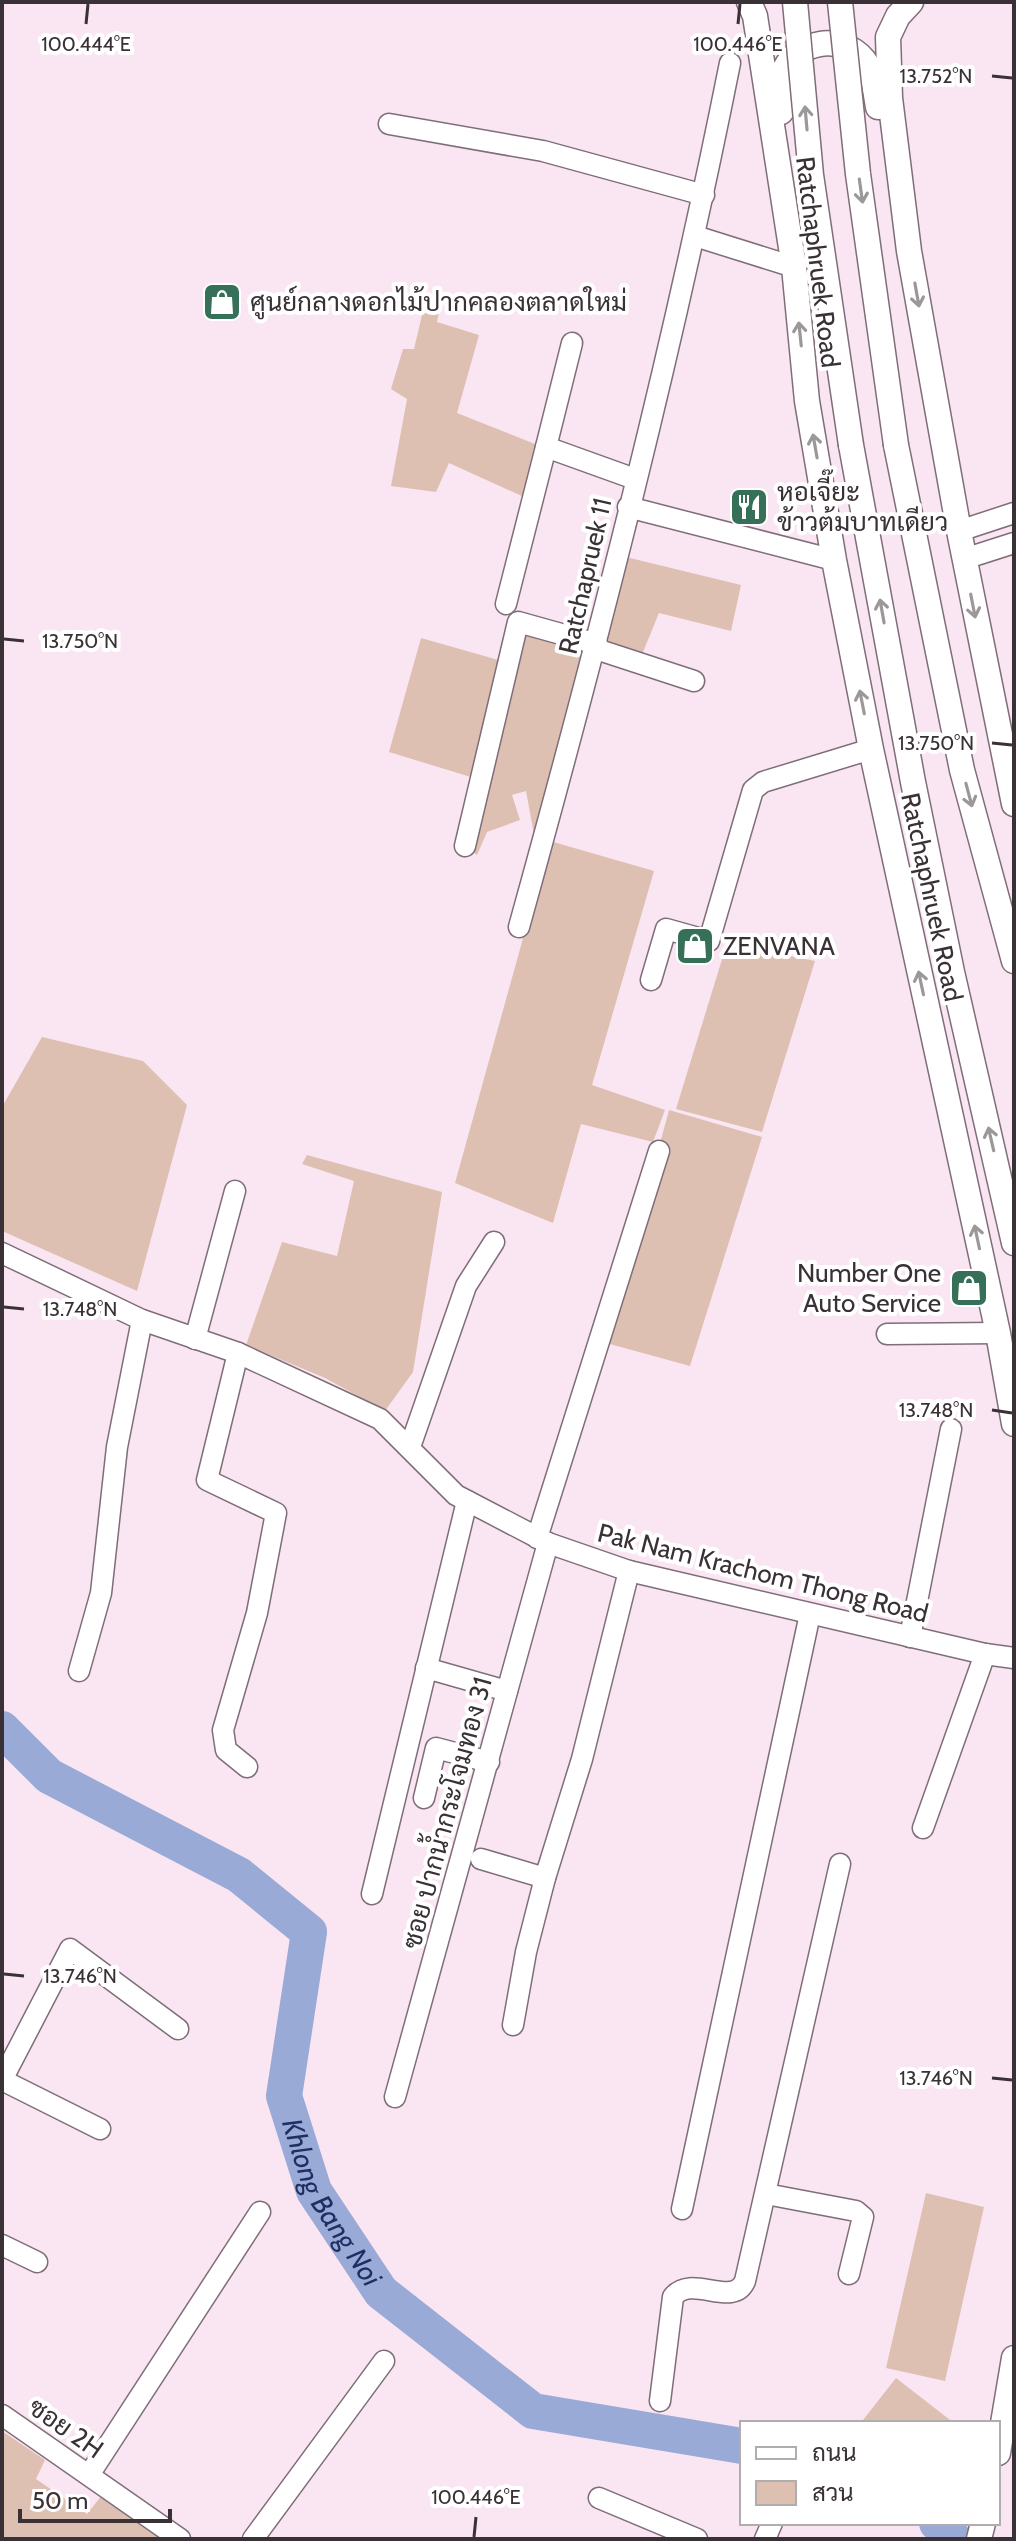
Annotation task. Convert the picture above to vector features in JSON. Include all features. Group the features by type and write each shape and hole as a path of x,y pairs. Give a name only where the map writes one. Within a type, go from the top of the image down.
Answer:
{"main road":[{"name":"Ratchaphruek Road","path":"749,2 755,16 793,261 807,401 834,560 871,749 998,1333 1014,1424"},
{"name":"Ratchaphruek Road","path":"795,2 811,175 851,445 946,943 1014,1243"},
{"name":"Ratchaphruek Road","path":"840,2 858,174 896,445 962,770 1014,961"},
{"path":"909,251 890,98 888,37 898,16 911,2"},
{"path":"793,261 780,91 783,75 791,60 803,50 826,43 850,49 863,59 871,73 909,251 964,559 1014,804"},
{"path":"1000,2441 1014,2358"}],"street":[{"name":"Ratchapruek 11","path":"519,927 596,646 695,236 730,63"},
{"path":"389,124 543,151 704,195"},
{"path":"695,236 793,261"},
{"path":"506,604 572,343"},
{"path":"546,447 635,479"},
{"path":"628,507 834,560"},
{"path":"959,531 1014,513"},
{"path":"964,559 1014,543"},
{"path":"465,846 518,622 694,681"},
{"path":"651,980 666,929 709,941 753,790 763,782 871,749"},
{"name":"ซอย ปากน้ำกระโจมทอง 31","path":"395,2097 489,1762 543,1540 659,1151"},
{"path":"195,1339 235,1191"},
{"path":"410,1447 466,1286 494,1242"},
{"name":"Pak Nam Krachom Thong Road","path":"2,1253 142,1320 238,1353 380,1419 456,1495 543,1540 629,1571 985,1654 1014,1658"},
{"path":"79,1671 101,1593 117,1447 142,1320"},
{"path":"887,1334 998,1333"},
{"path":"238,1353 207,1480 276,1513 257,1613 223,1730 226,1750 247,1767"},
{"path":"910,1637 951,1429"},
{"path":"372,1894 467,1501"},
{"path":"513,2025 526,1952 582,1759 629,1571"},
{"path":"682,2209 810,1614"},
{"path":"923,1828 985,1654"},
{"path":"426,1668 507,1691"},
{"path":"424,1798 436,1748 489,1762"},
{"path":"481,1859 545,1878"},
{"path":"660,2401 673,2297 686,2287 733,2293 742,2288 840,1864"},
{"path":"100,2129 2,2080 70,1949 178,2029"},
{"path":"766,2194 856,2211 863,2217 849,2274"},
{"path":"89,2475 260,2212"},
{"path":"2,2245 37,2262"},
{"path":"253,2539 384,2361"},
{"name":"ซอย 2H","path":"2,2415 180,2539"},
{"path":"599,2498 697,2539"}],"green space":[{"path":"426,298 441,302 437,322 479,335 457,413 535,444 524,497 449,463 436,492 391,486 407,399 391,389 403,349 414,349"},
{"path":"626,557 741,585 731,631 659,613 641,657 606,643"},
{"path":"523,633 588,648 535,840 526,791 512,795 520,820 487,832 477,855 465,846"},
{"path":"421,638 502,661 474,778 389,752"},
{"path":"550,841 654,871 592,1085 665,1110 653,1142 581,1124 553,1223 455,1183"},
{"path":"727,943 815,961 762,1132 676,1109"},
{"path":"42,1037 143,1061 187,1105 137,1291 2,1231 2,1107"},
{"path":"669,1110 762,1137 690,1366 606,1343"},
{"path":"307,1155 442,1192 413,1372 385,1411 325,1378 246,1345 282,1242 337,1256 354,1181 302,1164"},
{"path":"926,2193 984,2207 945,2381 886,2368"},
{"path":"896,2378 951,2421 864,2421"},
{"path":"2,2431 45,2460 36,2479 87,2514 102,2495 162,2535 160,2539 2,2539"}],"waterway":[{"name":"Khlong Bang Noi","path":"2,1729 49,1776 239,1875 309,1932 284,2096 314,2191 381,2292 533,2411 740,2446"},
{"name":"Khlong Bang Noi","path":"939,2525 954,2539"}],"place":[{"name":"ศูนย์กลางดอกไม้ปากคลองตลาดใหม่","path":"222,302"},
{"name":"หอเจี๊ยะ ข้าวต้มบาทเดียว","path":"749,507"},
{"name":"ZENVANA","path":"695,946"},
{"name":"Number One Auto Service","path":"969,1288"}]}
